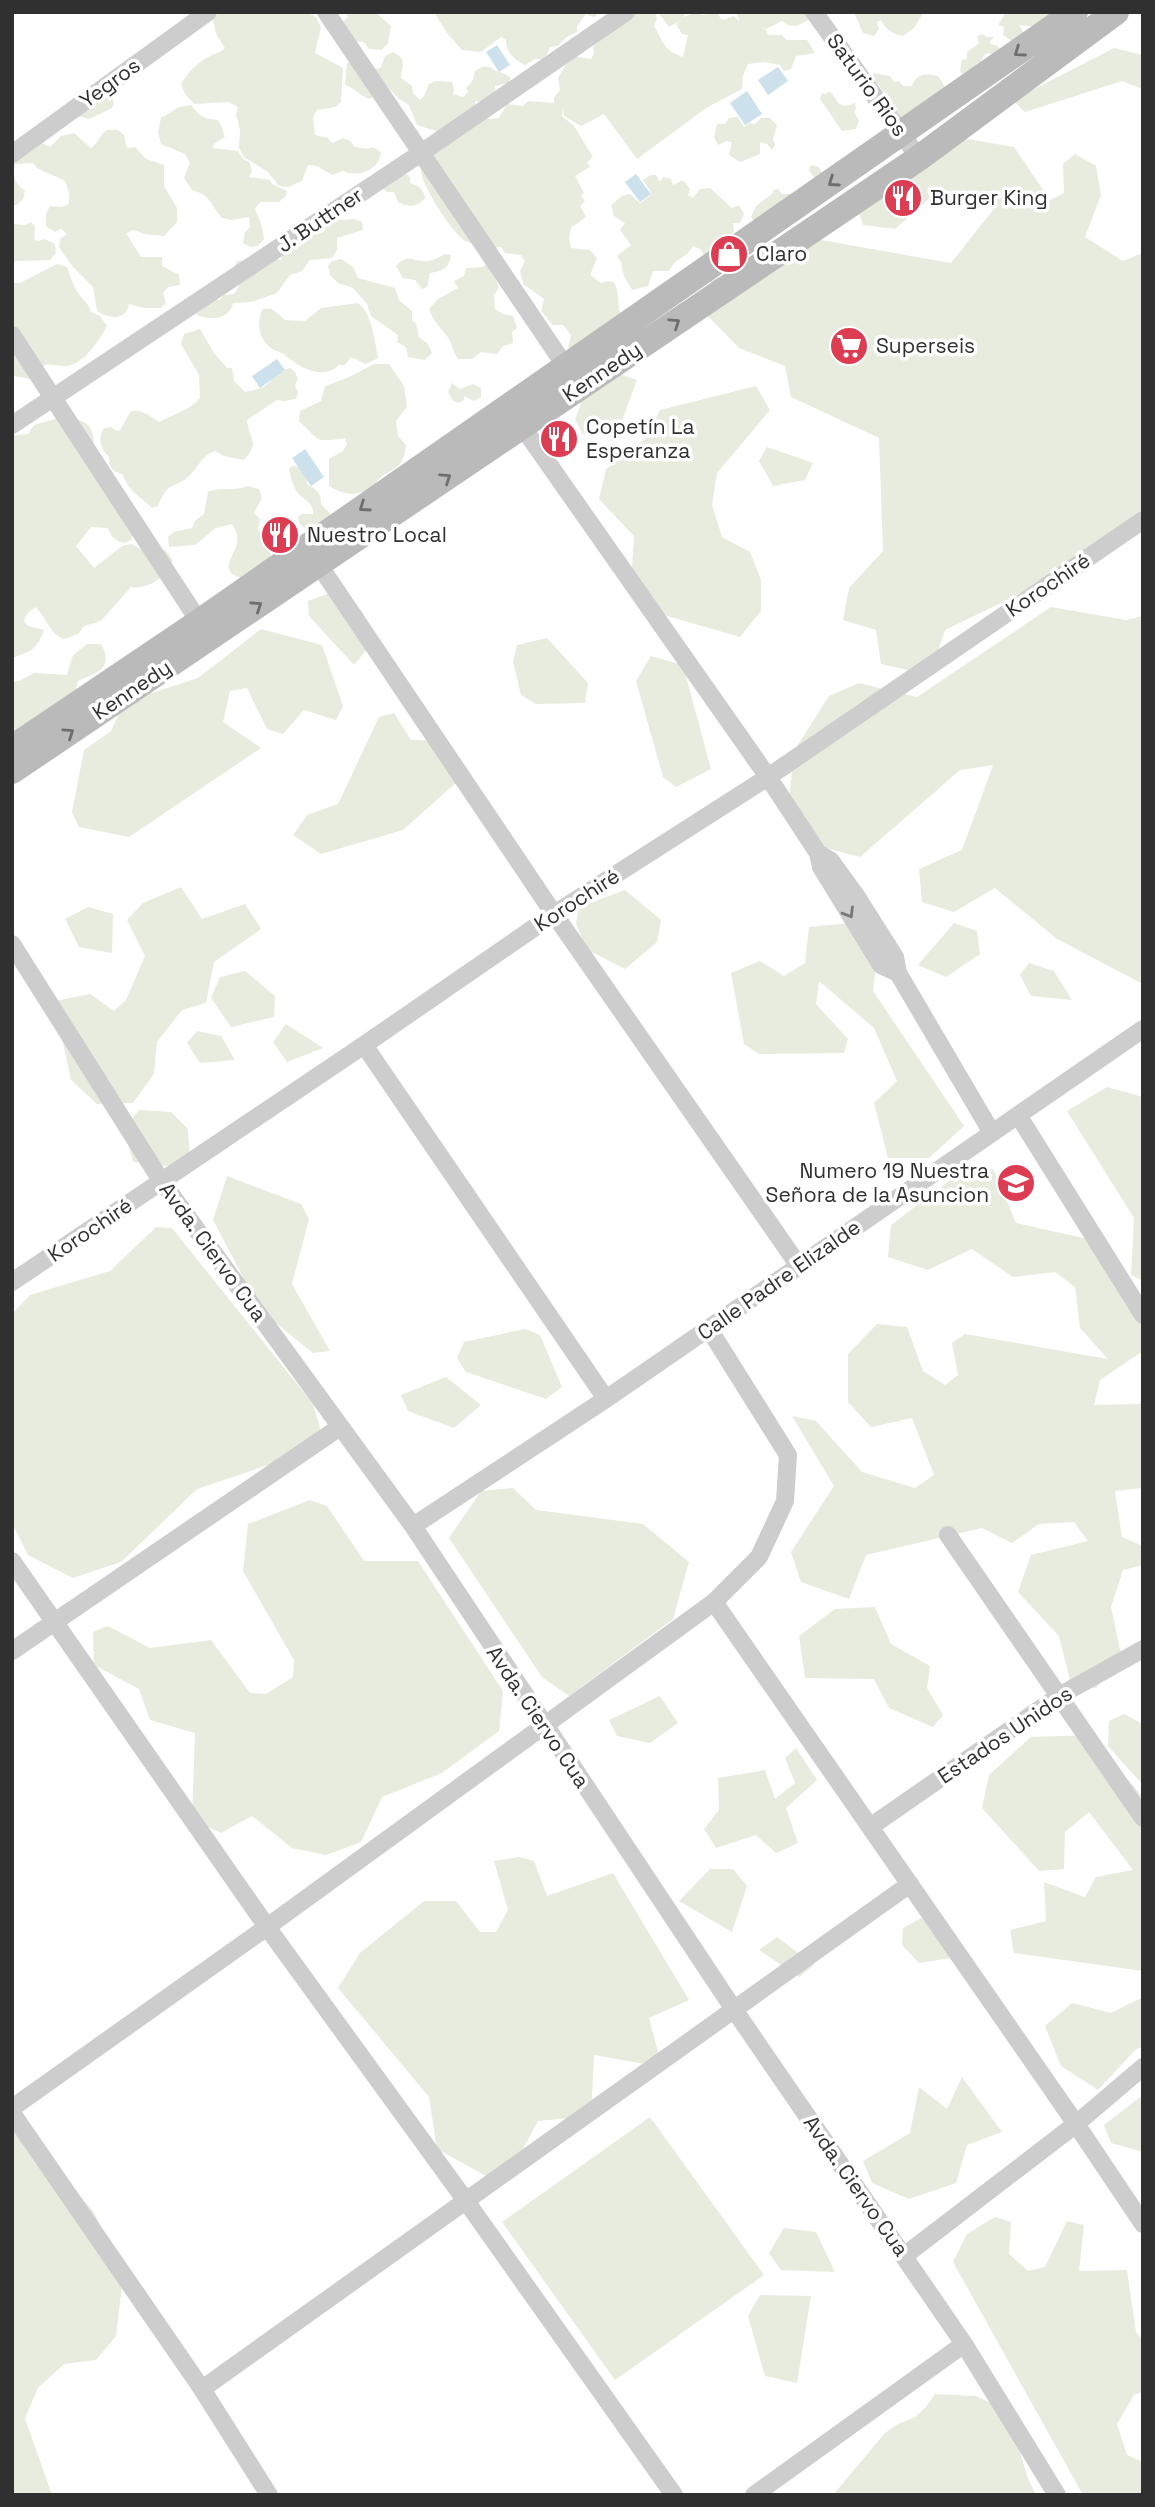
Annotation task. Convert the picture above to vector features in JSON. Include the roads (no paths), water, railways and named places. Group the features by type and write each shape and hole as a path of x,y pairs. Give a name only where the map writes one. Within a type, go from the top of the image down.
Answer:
{"main road":[{"name":"Kennedy","path":"12,771 205,630 573,377 902,135 1075,12"},
{"name":"Kennedy","path":"573,377 919,158 1116,12"},
{"name":"Kennedy","path":"12,748 205,630"}],"street":[{"name":"Yegros","path":"12,154 208,12"},
{"path":"326,12 573,377"},
{"name":"J. Buttner","path":"12,425 421,153 626,12"},
{"name":"Saturio Rios","path":"814,12 919,158"},
{"path":"12,335 205,630"},
{"path":"516,417 768,777 818,853 821,867 881,965 898,973 992,1133"},
{"name":"Korochiré","path":"12,1282 554,914 768,777 1143,520"},
{"path":"313,556 554,914 799,1266"},
{"name":"Avda. Ciervo Cua","path":"12,944 162,1182 413,1527 735,2011 964,2344 1057,2495"},
{"name":"Calle Padre Elizalde","path":"413,1527 709,1329 1143,1030"},
{"path":"364,1045 606,1399"},
{"path":"1018,1115 1143,1315"},
{"path":"269,2495 202,2389 12,2110 714,1602 759,1557 785,1502 788,1455 709,1329"},
{"path":"12,1651 340,1427"},
{"path":"948,1535 1143,1818"},
{"path":"12,1561 267,1927 674,2495"},
{"path":"714,1602 1143,2224"},
{"name":"Estados Unidos","path":"870,1827 1059,1696 1143,1648"},
{"path":"202,2389 910,1884"},
{"path":"904,2256 1076,2124 1143,2067"},
{"path":"754,2495 964,2344"}],"water":[{"path":"497,45 510,65 499,72 486,52"},
{"path":"778,67 788,81 768,95 758,80"},
{"path":"747,91 762,114 745,125 730,103"},
{"path":"636,174 651,194 640,202 625,182"},
{"path":"277,359 285,370 260,388 252,376"},
{"path":"305,449 324,477 311,486 292,458"}],"place":[{"name":"Burger King","path":"903,198"},
{"name":"Claro","path":"729,254"},
{"name":"Superseis","path":"849,346"},
{"name":"Copetín La Esperanza","path":"559,439"},
{"name":"Nuestro Local","path":"280,535"},
{"name":"Numero 19 Nuestra Señora de la Asuncion","path":"1016,1183"}]}
